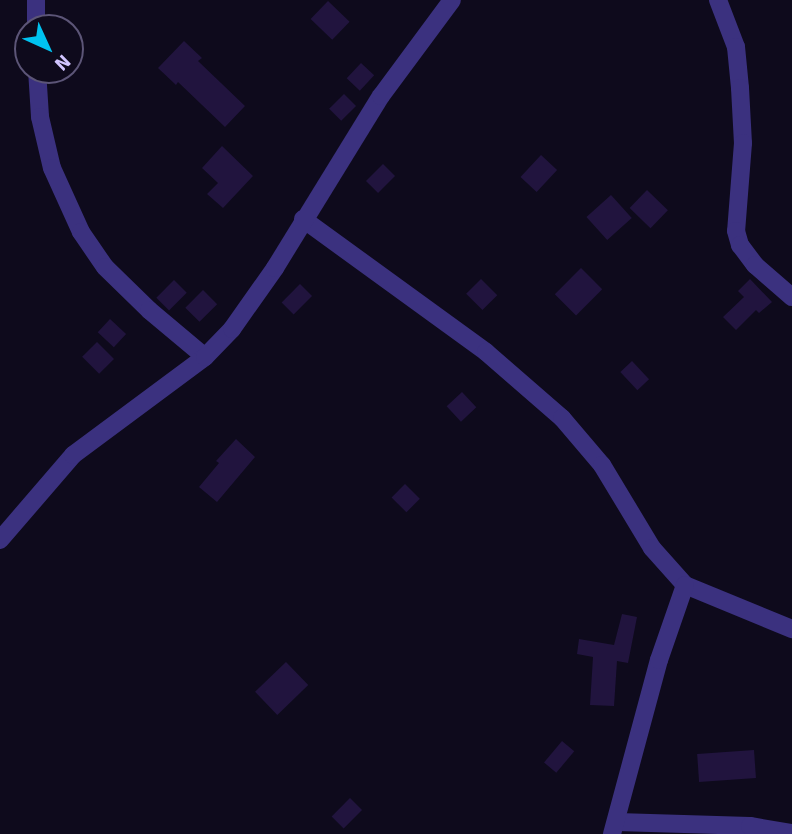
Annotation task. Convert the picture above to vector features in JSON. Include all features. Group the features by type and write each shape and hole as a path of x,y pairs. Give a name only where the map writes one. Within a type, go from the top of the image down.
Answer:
{"street":[{"path":"0,540 73,455 205,357 232,329 275,268 381,96 452,0"},
{"path":"718,0 736,47 740,88 743,144 736,231 740,245 755,265 792,297"},
{"path":"38,84 40,117 52,168 81,232 105,267 149,310 205,357"},
{"path":"303,219 486,352 562,418 602,465 652,548 685,585 792,629"},
{"path":"685,585 660,660 615,828 750,826 792,833"}],"building":[{"path":"328,1 350,22 332,40 311,19"},
{"path":"184,41 202,58 198,61 245,106 225,127 178,82 176,85 158,68"},
{"path":"361,63 374,75 360,91 347,78"},
{"path":"344,94 356,106 341,121 329,109"},
{"path":"222,146 253,176 223,208 207,194 218,183 202,168"},
{"path":"541,155 557,170 537,192 521,177"},
{"path":"383,164 395,176 378,193 366,181"},
{"path":"647,190 668,210 650,228 630,208"},
{"path":"611,195 632,218 607,240 586,217"},
{"path":"581,268 602,289 576,315 555,294"},
{"path":"481,279 497,295 482,310 466,294"},
{"path":"750,279 772,302 759,313 756,310 736,330 723,317 744,297 738,291"},
{"path":"174,280 187,293 169,310 156,298"},
{"path":"300,284 312,296 294,314 282,302"},
{"path":"203,290 217,304 199,322 185,308"},
{"path":"110,319 126,334 114,347 98,332"},
{"path":"97,342 114,359 99,374 82,357"},
{"path":"632,361 649,379 637,390 620,372"},
{"path":"462,392 476,407 461,422 447,406"},
{"path":"236,439 255,457 217,502 199,487 219,463 216,461"},
{"path":"405,484 420,499 406,512 392,497"},
{"path":"622,614 637,617 628,663 617,661 614,706 590,705 593,657 577,654 579,639 614,645"},
{"path":"286,662 308,685 277,715 255,692"},
{"path":"562,741 574,751 556,773 544,762"},
{"path":"754,750 756,778 699,782 697,754"},
{"path":"350,798 362,810 344,828 332,816"}]}
